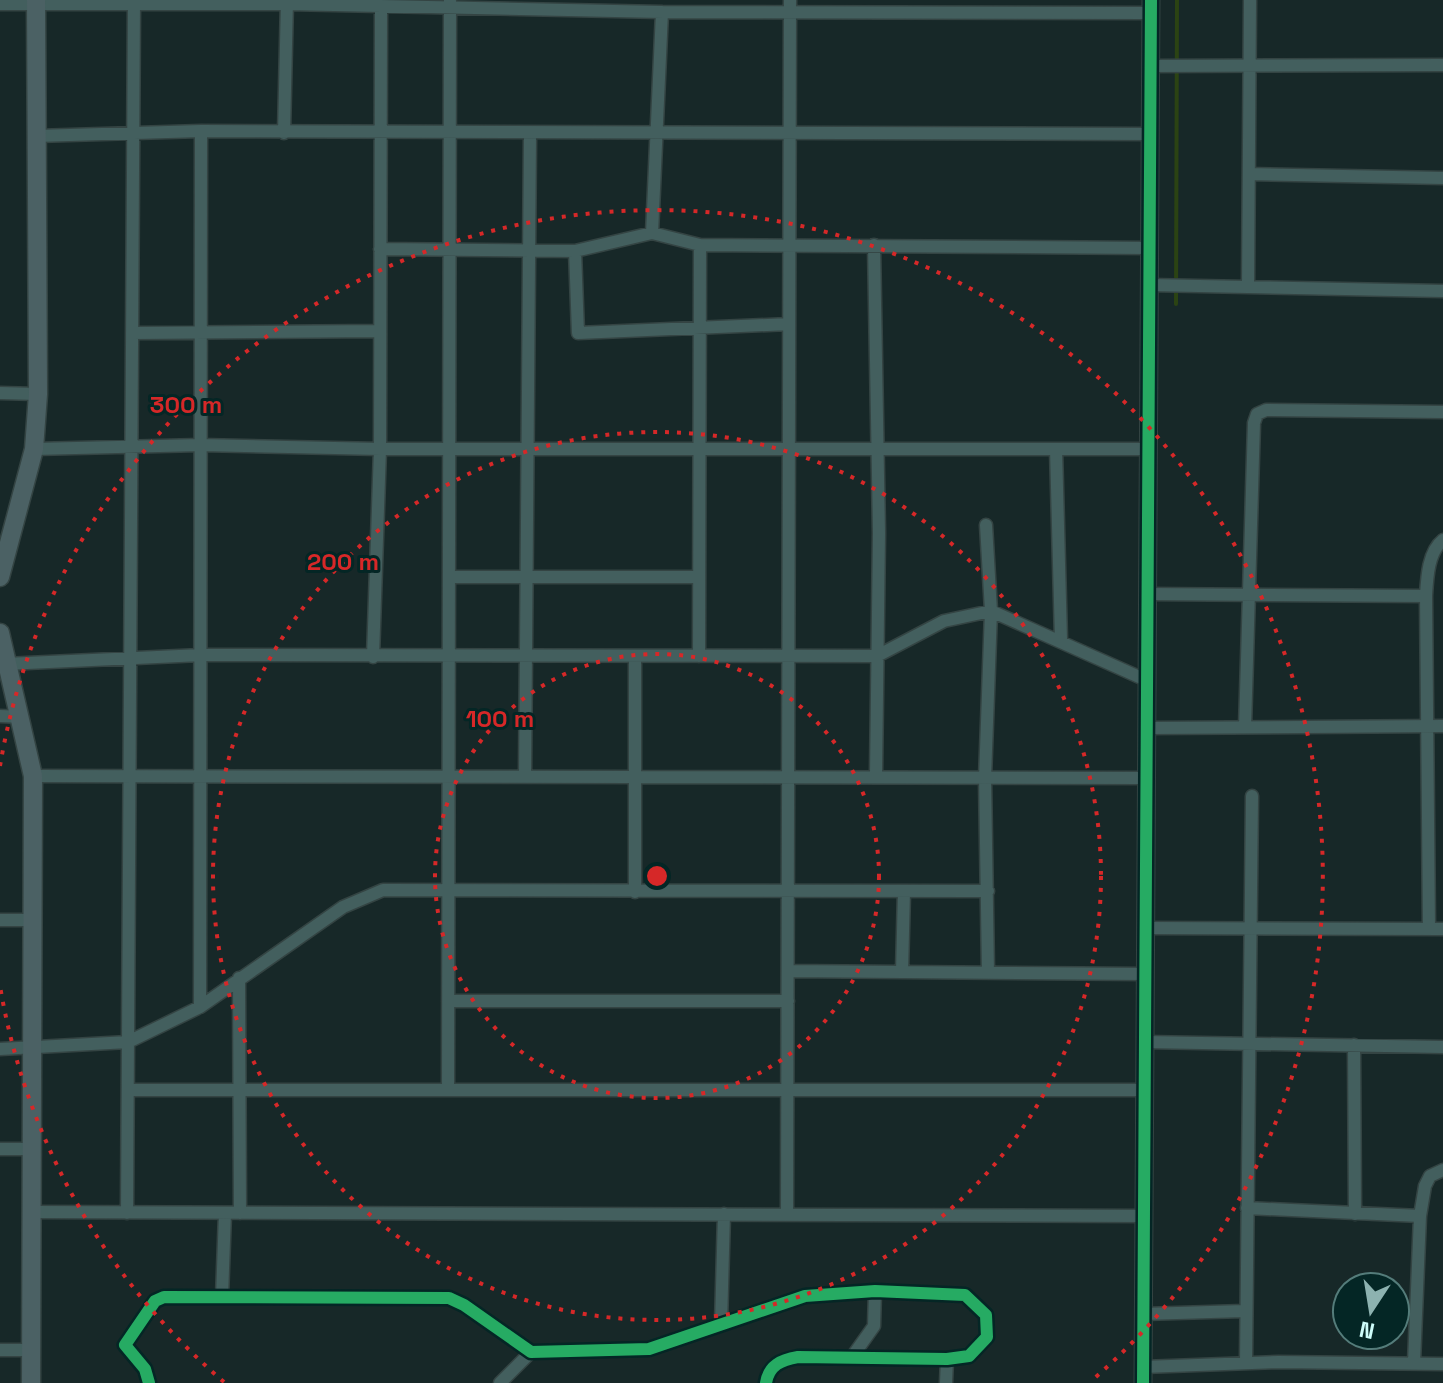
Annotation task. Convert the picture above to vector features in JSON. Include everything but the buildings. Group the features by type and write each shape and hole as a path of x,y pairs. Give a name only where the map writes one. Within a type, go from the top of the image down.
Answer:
{"main road":[{"path":"0,577 34,449 38,394 36,2"},
{"path":"0,633 5,664 22,717 33,776 31,1383"}],"street":[{"path":"1248,287 1250,1"},
{"path":"284,133 287,2"},
{"path":"0,4 287,2 662,12 790,5 1151,6 1143,1375 1246,1362 1443,1364"},
{"path":"127,1213 134,3"},
{"path":"448,1090 450,4"},
{"path":"787,1214 790,5"},
{"path":"373,657 380,449 381,6"},
{"path":"652,233 662,12"},
{"path":"1151,66 1443,65"},
{"path":"200,1007 201,131"},
{"path":"36,136 201,131 656,136 1151,134"},
{"path":"525,777 530,135"},
{"path":"1249,174 1443,178"},
{"path":"380,249 575,251 652,233 700,245 1150,248"},
{"path":"699,656 700,245"},
{"path":"874,245 878,449 876,775"},
{"path":"575,251 575,327 578,333 789,324"},
{"path":"1150,285 1443,291"},
{"path":"132,333 201,330 379,331"},
{"path":"0,393 38,394"},
{"path":"1245,727 1252,592 1254,423 1257,414 1266,410 1443,412"},
{"path":"34,449 201,445 380,449 1149,449"},
{"path":"1056,449 1061,640"},
{"path":"986,525 991,611 985,778 988,973"},
{"path":"1429,929 1426,596 1427,574 1437,545 1443,540"},
{"path":"449,577 699,577"},
{"path":"1148,594 1252,592 1426,596"},
{"path":"5,664 201,655 877,656 944,621 991,611 1146,680"},
{"path":"635,657 635,892"},
{"path":"0,716 22,717"},
{"path":"1147,728 1443,726"},
{"path":"33,776 201,774 636,778 876,775 1147,778"},
{"path":"1246,1362 1244,1311 1252,796"},
{"path":"0,1049 32,1050 128,1042 200,1007 360,897 383,890 988,891"},
{"path":"902,972 904,891"},
{"path":"0,920 32,920"},
{"path":"1146,928 1443,929"},
{"path":"788,971 1145,974"},
{"path":"239,978 240,1213"},
{"path":"448,1001 788,1001"},
{"path":"1145,1042 1443,1047"},
{"path":"1354,1045 1355,1214"},
{"path":"128,1090 1145,1090"},
{"path":"0,1149 32,1149"},
{"path":"1414,1363 1420,1216 1425,1186 1430,1176 1443,1170"},
{"path":"1247,1208 1420,1216"},
{"path":"32,1212 1144,1216"},
{"path":"222,1297 225,1213"},
{"path":"721,1324 724,1214"},
{"path":"149,1383 145,1369 125,1345 155,1301 164,1297 449,1298 464,1305 531,1352 649,1349 805,1296 875,1291 953,1292 975,1301 986,1315 987,1337 969,1356 947,1359 852,1357 781,1360 772,1368 766,1383"},
{"path":"852,1357 874,1326 875,1291"},
{"path":"1143,1314 1244,1311"},
{"path":"0,1350 30,1350"},
{"path":"500,1383 531,1352"},
{"path":"946,1383 947,1359"}],"waterway":[{"path":"1176,304 1177,0"}],"cycle path":[{"path":"1143,1383 1151,0"},
{"path":"149,1383 145,1369 125,1345 155,1301 164,1297 449,1298 464,1305 531,1352 649,1349 805,1296 875,1291 965,1295 986,1315 987,1337 969,1356 947,1359 798,1357 777,1364 766,1383"}]}
